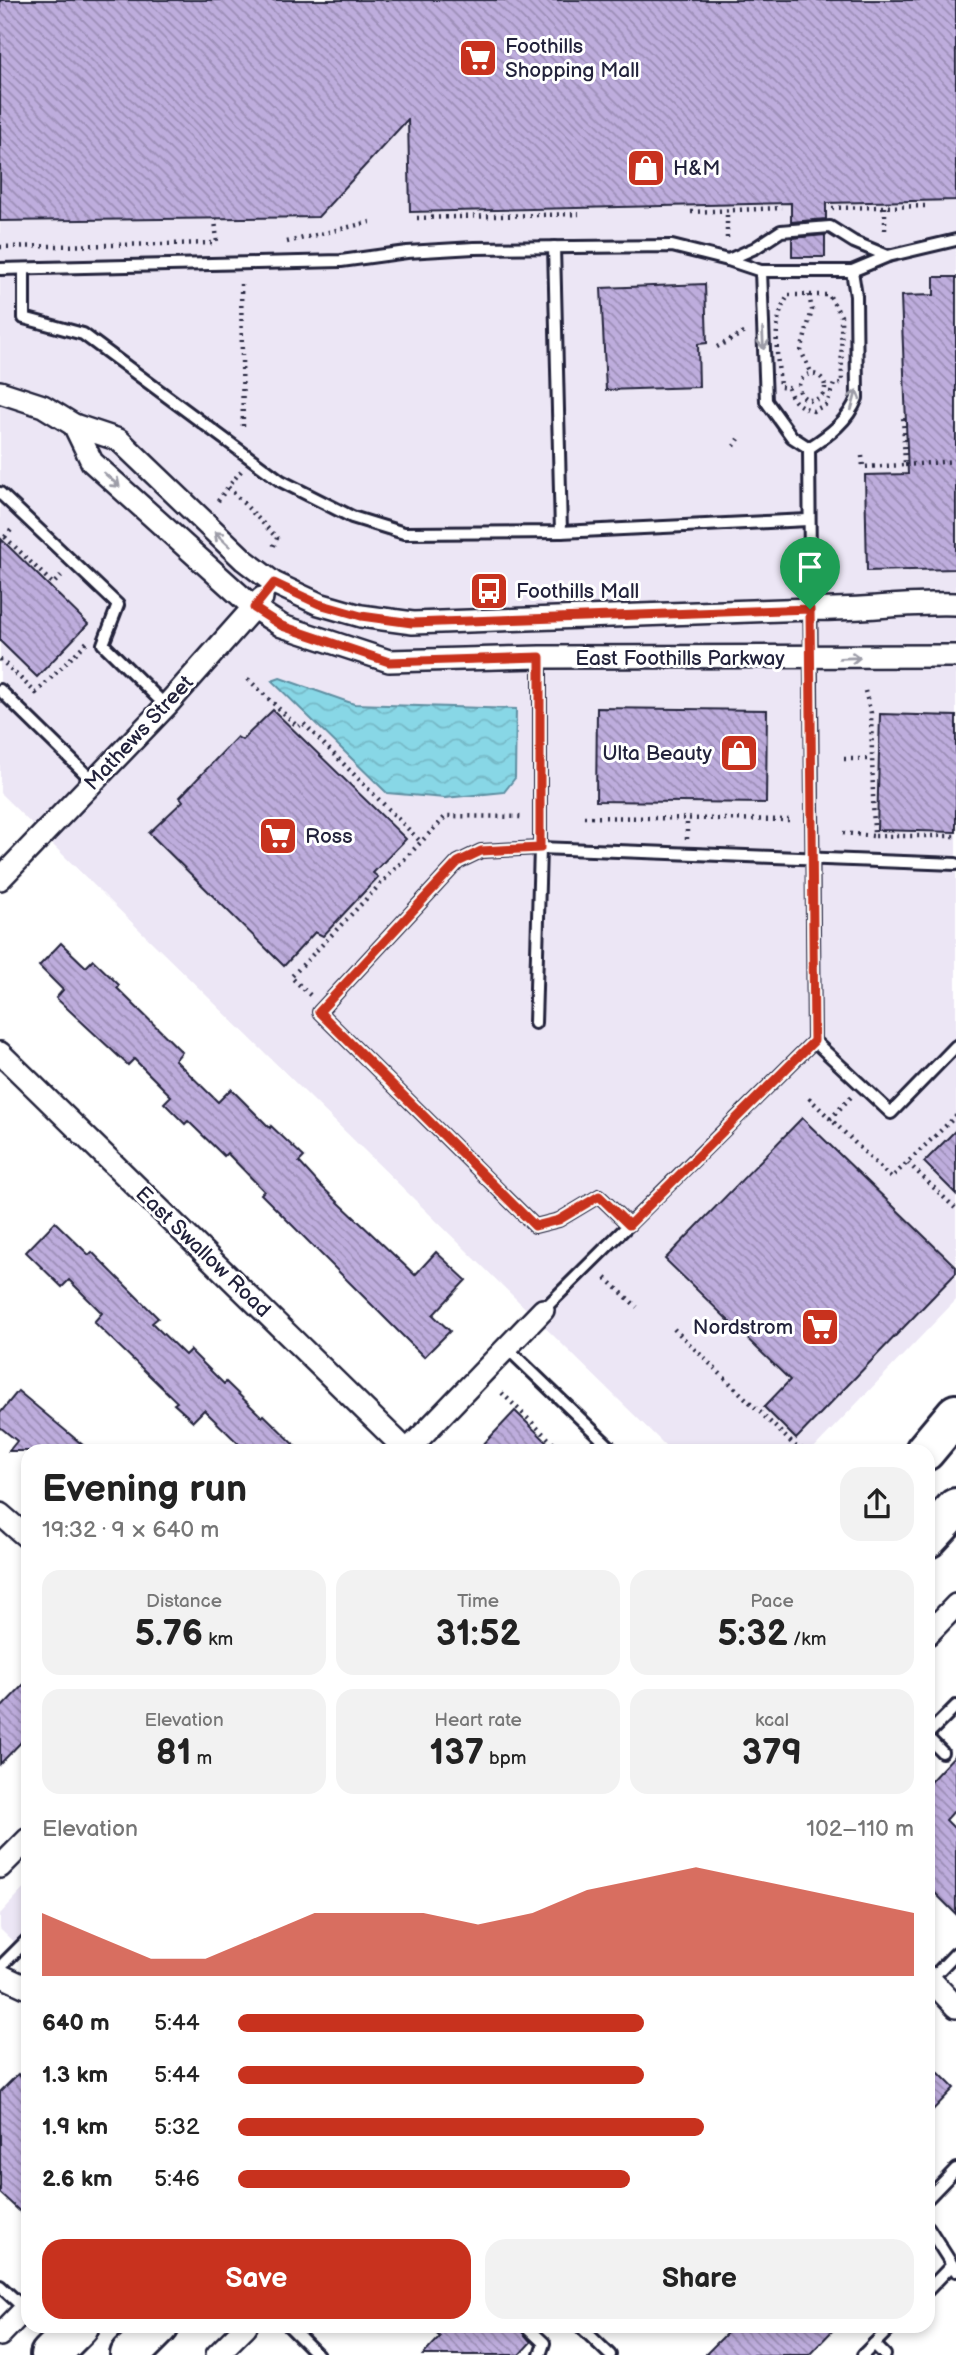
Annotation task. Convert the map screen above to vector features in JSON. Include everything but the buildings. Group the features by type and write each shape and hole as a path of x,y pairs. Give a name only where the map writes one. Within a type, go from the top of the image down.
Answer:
{"highway":[{"path":"931,1444 956,1414"},
{"path":"935,1530 956,1508"},
{"path":"50,2355 72,2333"},
{"path":"130,2355 152,2333"}],"street":[{"name":"East Foothills Parkway","path":"0,393 43,406 74,425 119,440 244,560 274,583 319,604 361,616 412,623 956,604"},
{"name":"East Foothills Parkway","path":"74,425 92,462 254,608 282,626 389,662 540,657 956,656"},
{"name":"Mathews Street","path":"0,879 166,706 274,583"},
{"name":"East Swallow Road","path":"0,1053 400,1444"},
{"path":"414,1444 543,1310"},
{"path":"0,1514 21,1532"},
{"path":"935,1627 956,1605"},
{"path":"0,1867 21,1846"},
{"path":"0,1975 21,1985"},
{"path":"935,1984 956,2007"},
{"path":"0,2335 21,2313"},
{"path":"217,2355 239,2333"}],"lane":[{"path":"728,260 755,248 781,231 830,227 854,242 888,256"},
{"path":"0,269 341,261 407,252 672,246 761,271 852,271 888,256 956,240"},
{"path":"554,247 561,532"},
{"path":"24,270 24,318 83,334 282,481 352,517 404,533 561,532 808,520"},
{"path":"761,271 766,401 792,437 809,448"},
{"path":"809,448 830,434 845,419 852,411 857,398 856,296 852,271"},
{"path":"543,1310 814,1041 809,448"},
{"path":"0,493 118,605 103,644 166,706"},
{"path":"535,1023 540,848 540,657"},
{"path":"0,690 94,782"},
{"path":"629,1225 599,1196 559,1220 535,1226 319,1012 458,862 481,851 540,848 956,864"},
{"path":"814,1041 891,1113 956,1046"},
{"path":"506,1348 607,1444"},
{"path":"935,1728 956,1706"},
{"path":"935,1744 942,1752"},
{"path":"0,1967 21,1946"},
{"path":"935,1972 956,1953"},
{"path":"935,2191 956,2169"},
{"path":"935,2239 954,2268 935,2284"},
{"path":"0,2286 21,2304"},
{"path":"296,2333 318,2355"},
{"path":"533,2333 544,2343 540,2355"},
{"path":"587,2333 610,2355"},
{"path":"863,2355 885,2333"},
{"path":"874,2344 885,2355"}],"path":[{"path":"832,208 928,206"},
{"path":"885,207 885,234"},
{"path":"691,212 782,208"},
{"path":"727,210 727,238"},
{"path":"417,218 579,214"},
{"path":"215,218 217,243"},
{"path":"278,242 290,242 370,222"},
{"path":"0,247 229,243"},
{"path":"240,284 243,428"},
{"path":"808,288 812,310 802,351 812,374 823,380 823,393 818,399 812,400 805,399 801,394 799,383 804,376 812,374"},
{"path":"789,295 829,295 841,316 842,383 834,384 831,398 827,404 813,411 798,405 788,388 780,387 777,317 789,295"},
{"path":"716,347 751,328"},
{"path":"823,393 831,398"},
{"path":"793,400 801,394"},
{"path":"812,400 813,411"},
{"path":"903,414 905,466"},
{"path":"734,446 739,439"},
{"path":"862,456 863,467 956,461"},
{"path":"218,501 243,469"},
{"path":"229,488 277,538 272,550"},
{"path":"8,517 16,524 2,539 53,584 65,572"},
{"path":"0,659 36,693 95,634"},
{"path":"248,678 298,727 303,723 421,842"},
{"path":"865,691 871,713 874,836"},
{"path":"844,759 871,759"},
{"path":"310,995 291,977 446,816 525,817"},
{"path":"584,817 789,820"},
{"path":"687,818 687,843"},
{"path":"844,833 874,836 956,836"},
{"path":"830,1119 851,1097"},
{"path":"809,1098 891,1178 956,1115"},
{"path":"908,1163 956,1209"},
{"path":"606,1278 637,1307"},
{"path":"674,1329 793,1444"},
{"path":"502,1393 554,1444"}],"shaded area":[{"name":"Foothills Shopping Mall","path":"0,0 956,0 956,1300 818,1444 664,1444 0,793"},
{"path":"21,1892 21,1949 0,1929 0,1914"}],"water":[{"path":"280,678 354,704 516,709 515,778 504,792 445,798 387,793 272,681"}],"place":[{"name":"Foothills Shopping Mall","path":"478,58"},
{"name":"H&M","path":"646,168"},
{"name":"Foothills Mall","path":"489,591"},
{"name":"Ulta Beauty","path":"739,753"},
{"name":"Ross","path":"278,836"},
{"name":"Nordstrom","path":"820,1327"}],"route":[{"path":"274,583 319,604 361,616 412,623 810,609 814,1041 629,1225 599,1196 559,1220 535,1226 319,1012 458,862 481,851 540,848 540,657 389,662 282,626 254,608 274,583"}]}
